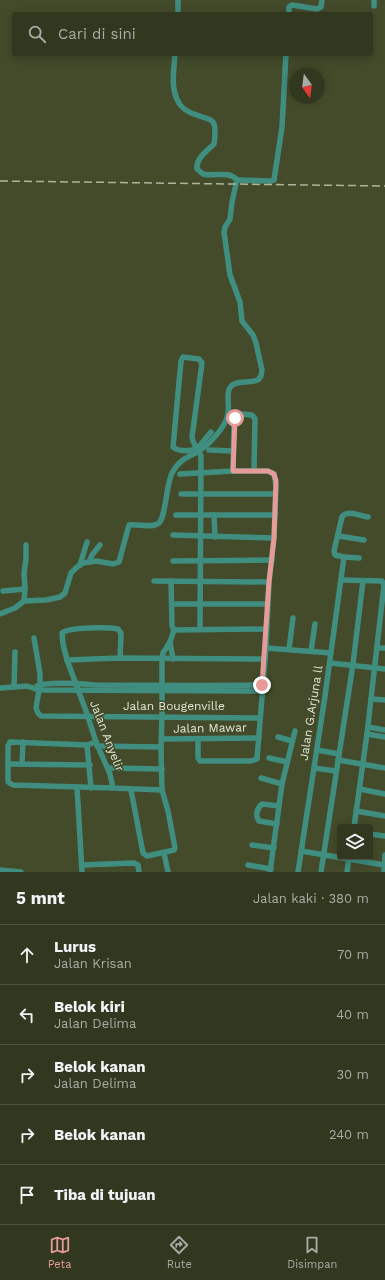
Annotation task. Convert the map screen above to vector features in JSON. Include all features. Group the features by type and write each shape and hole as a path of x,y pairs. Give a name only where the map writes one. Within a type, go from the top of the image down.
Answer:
{"street":[{"path":"178,0 178,12"},
{"path":"289,12 289,7 292,5 317,9 321,7 322,0"},
{"path":"175,56 174,86 178,102 185,110 211,120 214,124 214,144 200,158 196,166 197,169 203,174 230,175 235,177 237,180 271,181 274,180 282,127 286,56"},
{"path":"0,614 15,608 24,601 46,600 60,597 65,593 72,573 80,565 96,561 113,564 119,562 129,525 153,525 160,522 163,515 168,486 172,474 183,459 209,443 227,417 229,407 228,394 230,387 236,384 258,380 260,378 262,372 256,341 251,332 243,323 240,302 230,275 224,229 229,221 237,180"},
{"path":"200,629 201,472 200,456 198,450 194,444 192,437 202,363 199,359 182,358 172,446 175,449 185,451 198,450 211,432"},
{"path":"233,471 235,417 239,414 253,416 255,419 254,471"},
{"path":"209,450 233,451"},
{"path":"180,474 201,472 268,471 274,474 276,481 274,538 269,582 266,648 257,759 251,762 200,761 198,758 198,739"},
{"path":"181,494 275,494"},
{"path":"359,558 335,555 334,551 344,514 348,513 368,517"},
{"path":"176,515 275,515"},
{"path":"214,515 215,537"},
{"path":"173,535 274,538"},
{"path":"339,536 364,540"},
{"path":"80,565 87,542"},
{"path":"24,601 26,545"},
{"path":"89,562 92,555 100,546"},
{"name":"Jalan G.Arjuna ll","path":"298,872 332,653 344,557"},
{"path":"173,561 272,560"},
{"path":"341,580 382,581 384,583 382,626 377,648 354,824"},
{"path":"154,581 269,582"},
{"path":"321,872 353,664 363,581"},
{"path":"132,790 143,853 147,856 173,851 175,848 168,811 162,790 161,747 162,659 163,653 170,642 174,630 172,626 171,582"},
{"path":"3,591 25,589"},
{"path":"172,604 268,604"},
{"path":"289,649 293,618"},
{"path":"311,651 315,624"},
{"name":"Jalan Anyelir","path":"120,658 121,633 119,629 78,628 66,630 62,633 67,660 88,716 92,744 108,768 109,788 162,790"},
{"path":"174,630 266,629"},
{"path":"34,638 40,674 40,687"},
{"path":"170,642 173,659"},
{"path":"266,648 332,653"},
{"path":"377,648 385,648"},
{"path":"14,687 16,652"},
{"path":"67,660 120,658 264,659"},
{"path":"330,663 353,664 385,669"},
{"path":"40,687 75,684 109,688"},
{"path":"0,688 40,687 78,690 109,688 225,688 262,685"},
{"name":"Jalan Bougenville","path":"40,687 36,708 40,715 44,716 260,718"},
{"path":"225,688 262,691"},
{"path":"371,699 385,700"},
{"path":"368,727 385,730"},
{"path":"248,865 271,870 282,784 295,731"},
{"path":"367,734 385,737"},
{"name":"Jalan Mawar","path":"162,739 259,738"},
{"path":"278,738 292,741"},
{"path":"22,764 23,742"},
{"path":"109,788 10,785 8,780 9,743 23,742 161,747"},
{"path":"91,788 90,765 92,744"},
{"path":"317,750 363,764 385,768"},
{"path":"269,758 287,762"},
{"path":"8,764 90,765"},
{"path":"108,768 162,769"},
{"path":"314,768 336,771"},
{"path":"261,778 282,784"},
{"path":"77,787 82,872"},
{"path":"360,789 385,794"},
{"path":"277,824 259,821 257,814 258,808 262,804 279,806"},
{"path":"356,811 385,816"},
{"path":"373,834 385,836"},
{"path":"252,845 274,848"},
{"path":"301,851 323,856 337,857"},
{"path":"164,853 168,872"},
{"path":"384,872 385,855"},
{"path":"347,872 349,860"},
{"path":"358,860 384,866"},
{"path":"82,865 134,863 138,865 139,872"},
{"path":"0,870 21,872"}],"railway":[{"path":"0,181 385,186"}],"route":[{"path":"235,418 233,471 268,471 274,474 276,481 274,538 269,582 266,648 262,685"}]}
